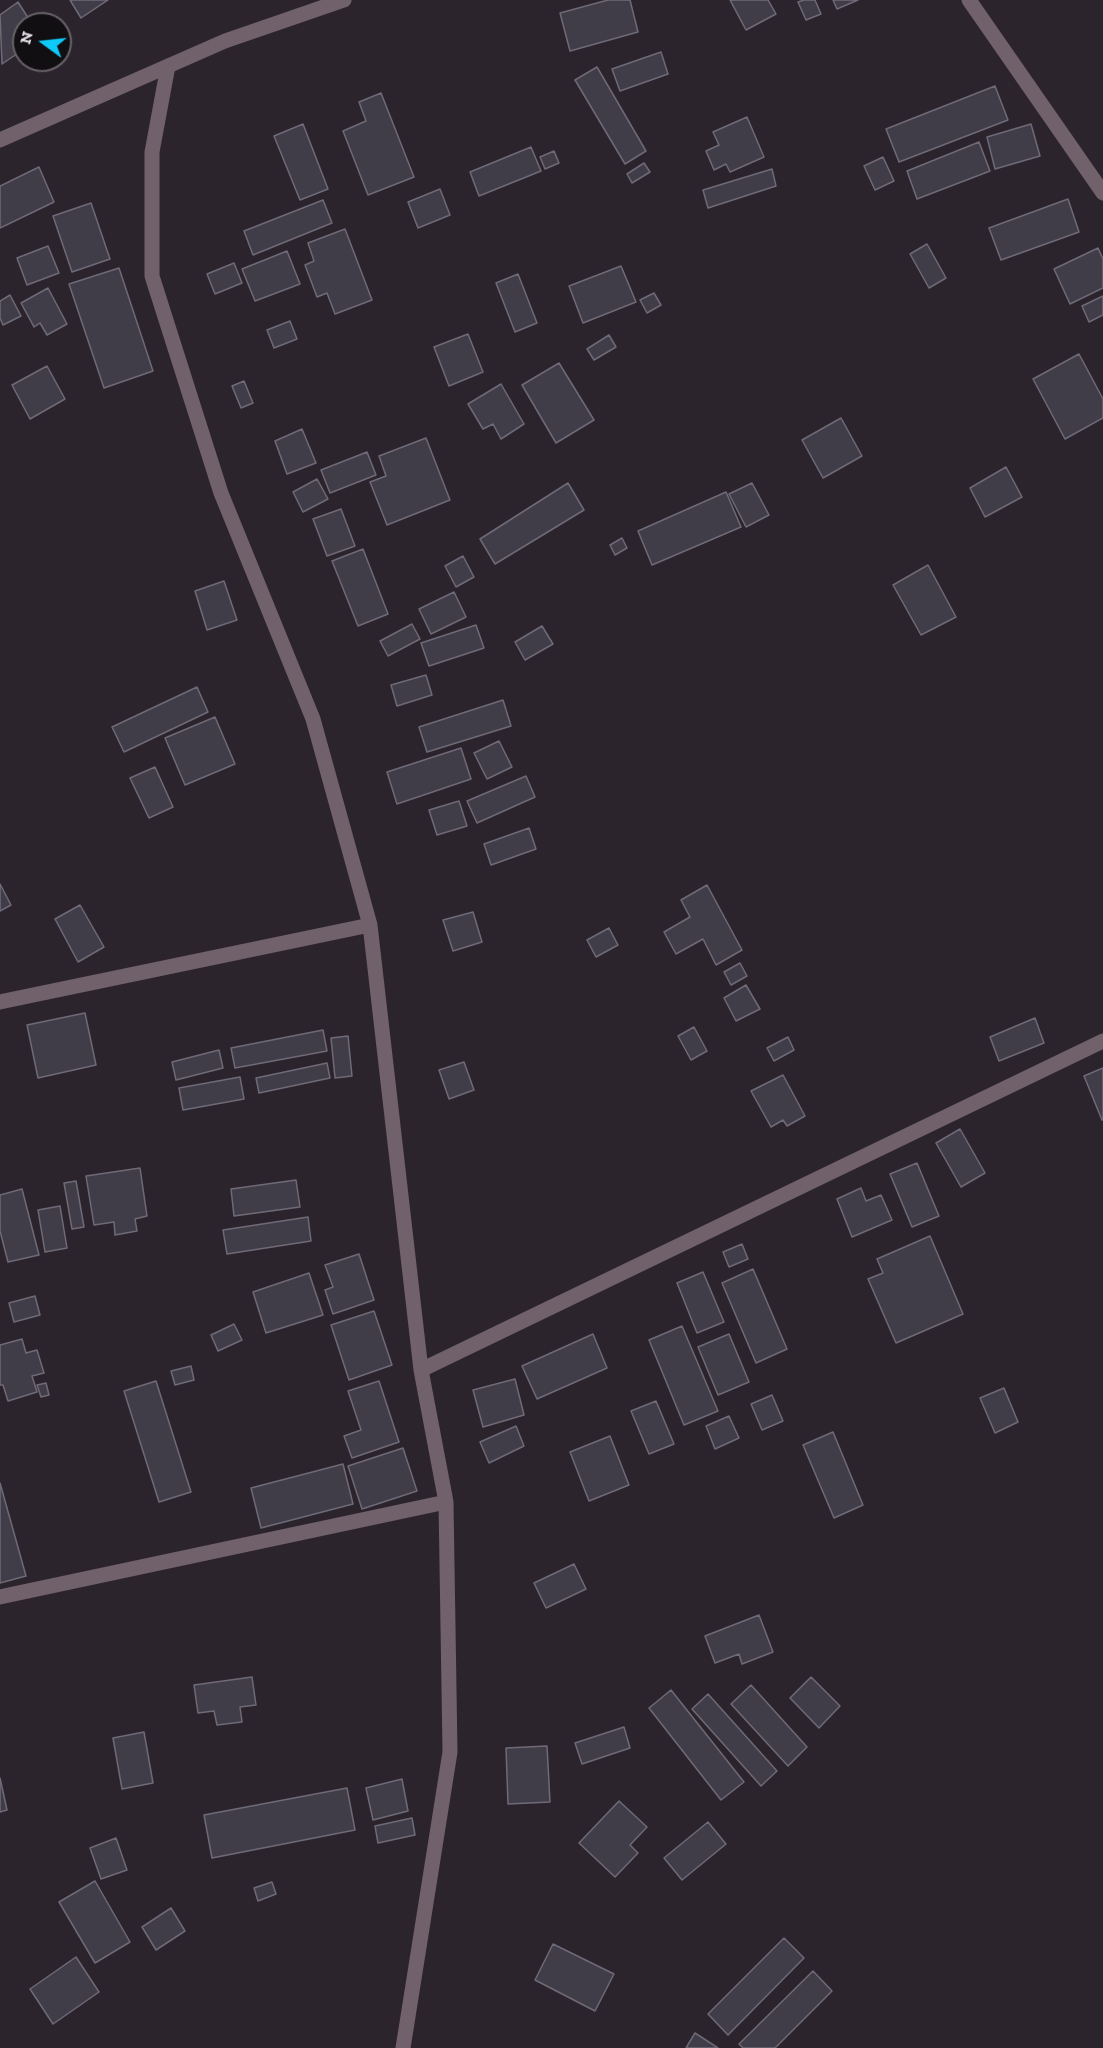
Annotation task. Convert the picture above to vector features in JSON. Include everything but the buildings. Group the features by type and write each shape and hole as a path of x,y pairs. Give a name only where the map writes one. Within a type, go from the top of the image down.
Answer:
{"street":[{"path":"0,140 225,41 344,0"},
{"path":"969,0 1103,193"},
{"path":"168,66 152,152 152,276 221,494 313,719 370,925 421,1370 446,1502 450,1752 403,2048"},
{"path":"0,1002 370,925"},
{"path":"421,1370 1103,1041"},
{"path":"0,1597 446,1502"}]}
